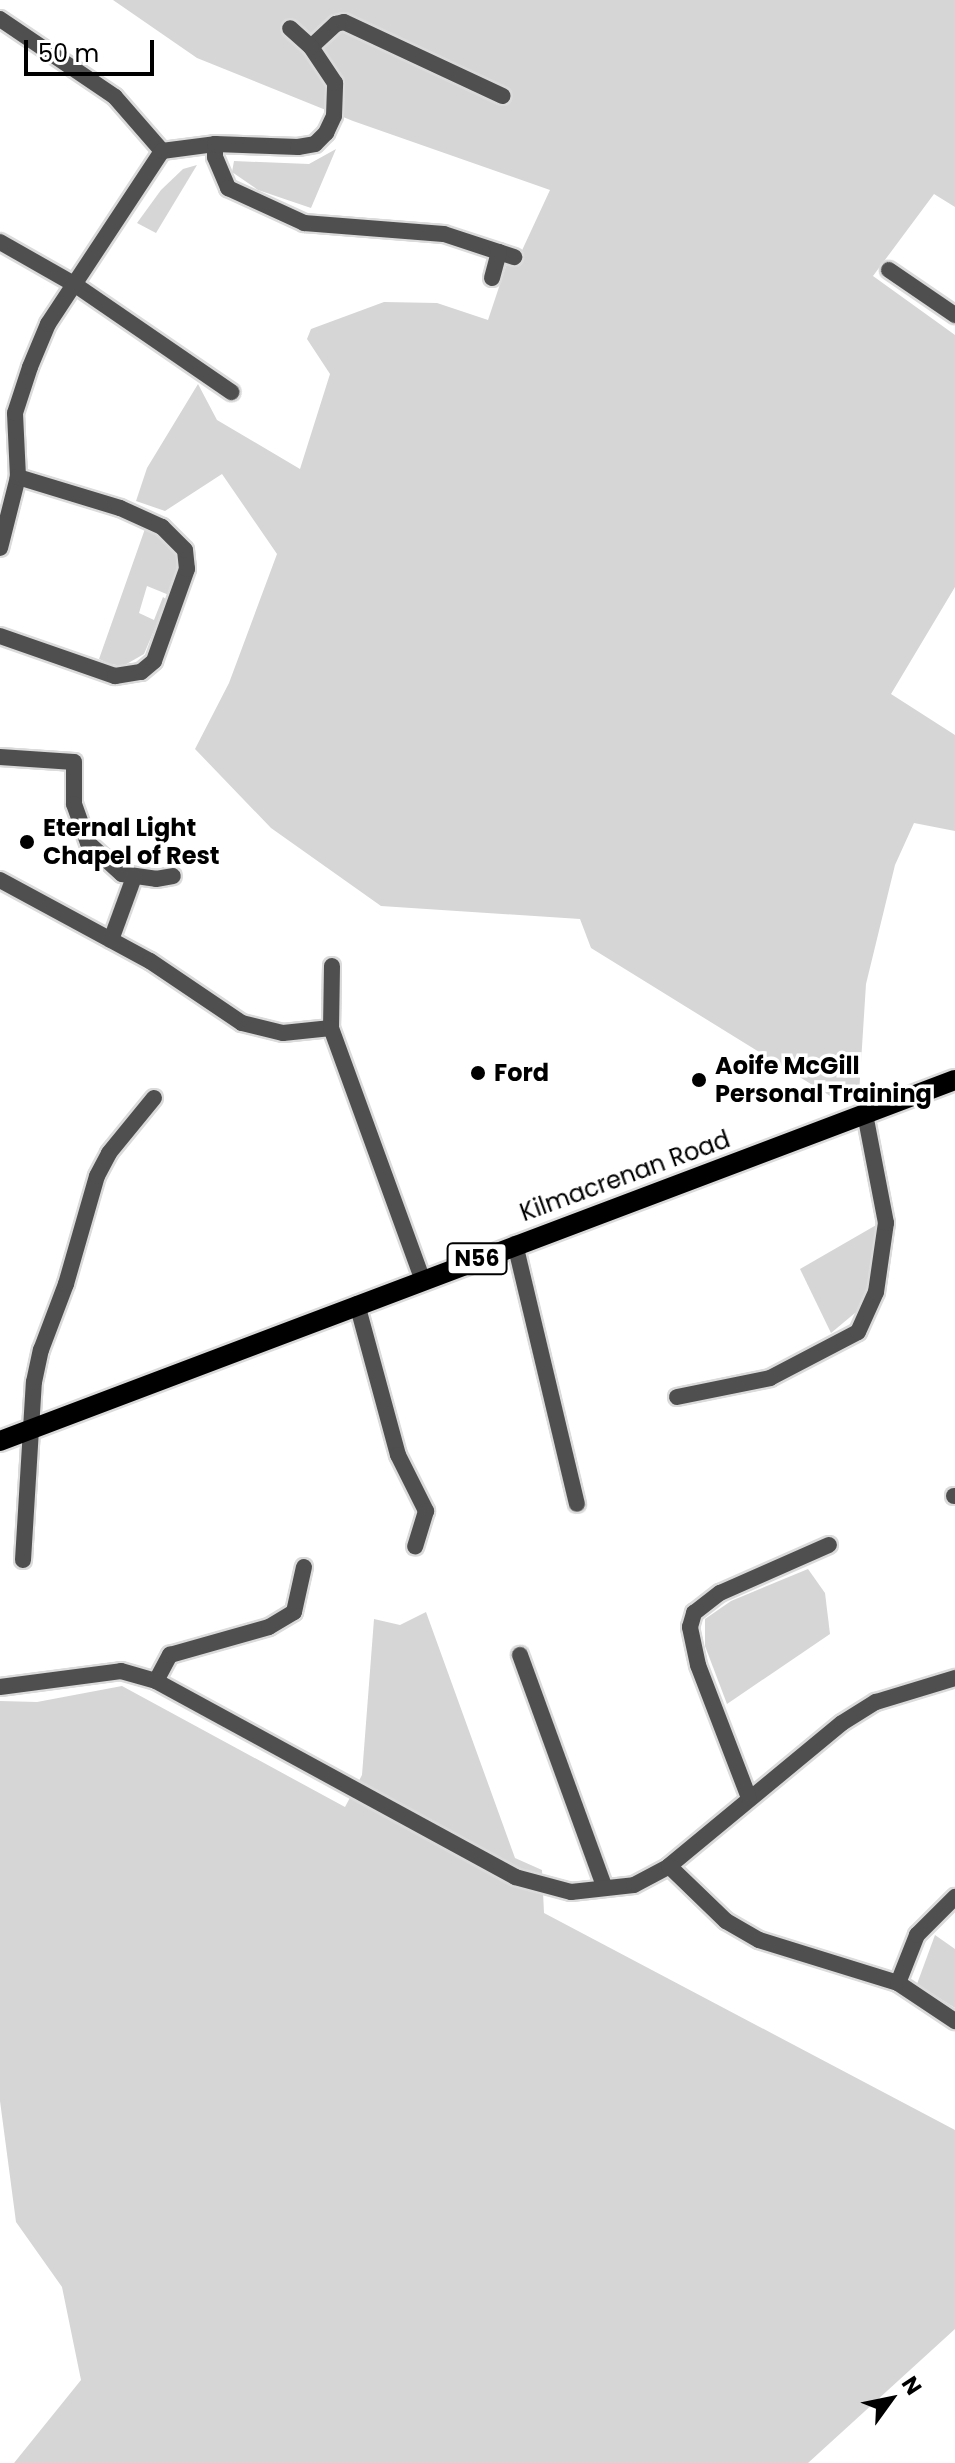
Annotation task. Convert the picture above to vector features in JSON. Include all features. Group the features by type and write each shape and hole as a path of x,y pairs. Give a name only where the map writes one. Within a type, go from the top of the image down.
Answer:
{"main road":[{"name":"Kilmacrenan Road","path":"0,1441 422,1278 955,1080"}],"street":[{"path":"0,19 115,97 162,151"},
{"path":"311,47 344,22 503,96"},
{"path":"0,548 18,477 8,411 48,324 162,151 215,144 298,147 315,144 326,133 334,116 335,83 311,47 290,28"},
{"path":"215,144 215,157 228,188 304,223 444,234 507,255 492,278"},
{"path":"0,242 74,284 231,392"},
{"path":"889,270 955,315"},
{"path":"0,636 115,676 141,672 154,661 187,569 185,550 162,527 120,508 18,477"},
{"path":"0,757 74,762 74,804 88,843 106,863 134,877 173,876"},
{"path":"111,940 134,877"},
{"path":"0,880 111,940 242,1023 283,1033 331,1028"},
{"path":"332,966 331,1028 422,1278"},
{"path":"23,1560 30,1430 41,1350 66,1284 97,1176 109,1153 154,1098"},
{"path":"677,1397 770,1378 858,1332 876,1292 886,1223 865,1114"},
{"path":"515,1244 577,1504"},
{"path":"357,1304 398,1455 426,1511 415,1546"},
{"path":"749,1798 691,1644 694,1613 720,1593 829,1545"},
{"path":"156,1681 170,1655 269,1627 294,1612 304,1567"},
{"path":"520,1655 604,1886"},
{"path":"0,1687 121,1671 156,1681 515,1877 571,1892 634,1885 669,1866 749,1798 876,1702 955,1678"},
{"path":"669,1866 726,1921 759,1940 898,1983 955,2021"},
{"path":"898,1983 917,1935 955,1897"}],"shaded area":[{"path":"113,0 955,0 955,207 934,194 873,276 955,335 955,587 891,694 955,735 955,831 914,823 895,865 866,984 859,1094 840,1102 591,948 580,919 381,906 271,828 195,749 229,683 277,554 222,474 165,511 136,501 147,468 198,384 217,420 300,469 330,374 307,339 311,329 384,302 437,303 488,320 506,266 518,259 550,190 353,121 197,58"},
{"path":"336,149 311,208 258,190 232,172 234,161 309,164"},
{"path":"197,165 156,233 137,223 161,190 183,169"},
{"path":"146,526 178,549 176,577 169,595 147,586 139,613 154,620 163,597 167,600 144,654 123,666 110,664 99,659"},
{"path":"878,1224 870,1288 861,1308 831,1333 800,1269"},
{"path":"808,1569 825,1593 830,1634 727,1704 705,1646 705,1619 731,1601"},
{"path":"426,1612 515,1858 542,1870 544,1913 955,2130 955,2329 808,2463 14,2463 81,2380 62,2287 16,2222 0,2101 0,1701 37,1702 122,1686 345,1807 362,1775 374,1619 400,1625"},
{"path":"935,1935 955,1949 955,2008 917,1984"}],"place":[{"name":"Eternal Light Chapel of Rest","path":"27,842"},
{"name":"Ford","path":"478,1073"},
{"name":"Aoife McGill Personal Training","path":"699,1080"}]}
